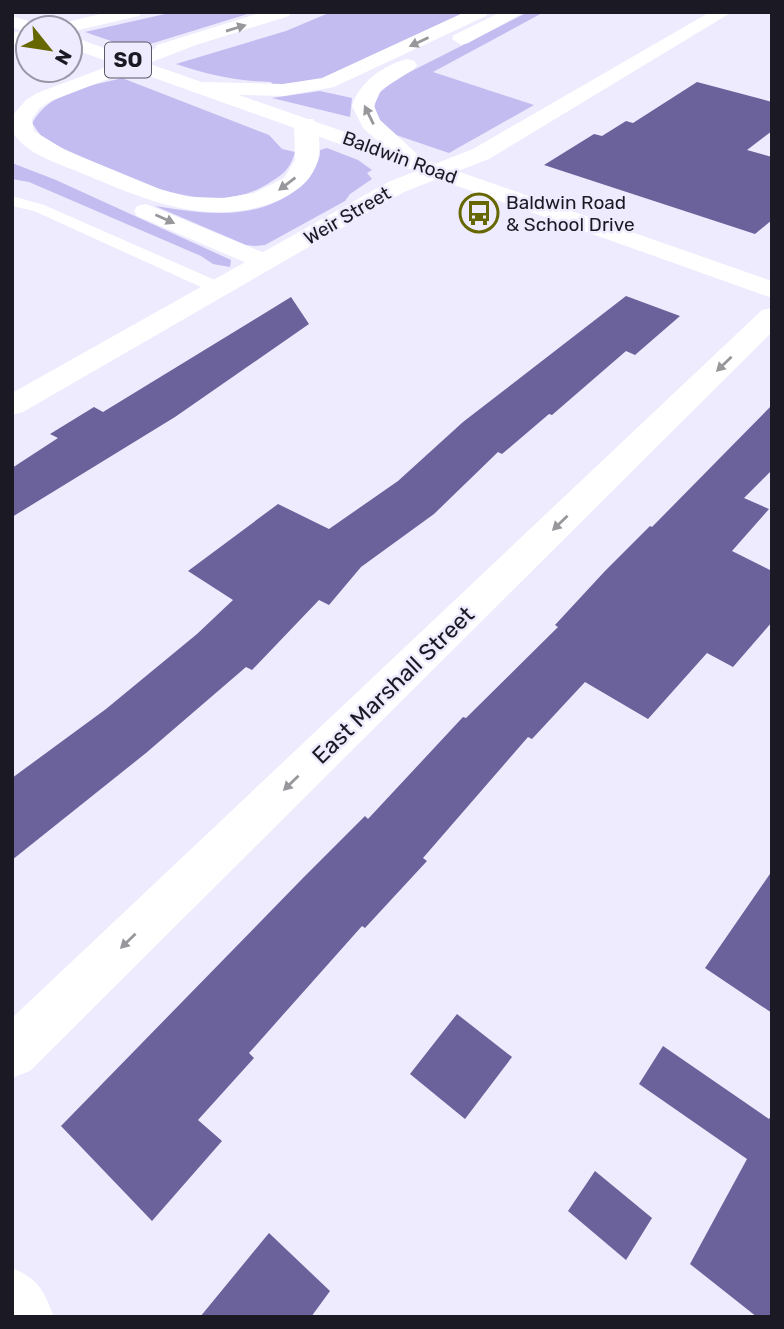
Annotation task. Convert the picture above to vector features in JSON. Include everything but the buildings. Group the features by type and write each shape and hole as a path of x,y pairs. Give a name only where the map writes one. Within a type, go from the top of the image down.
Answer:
{"main road":[{"path":"84,26 116,12"},
{"name":"SO","path":"84,28 133,12"},
{"name":"SO","path":"84,69 188,43 283,12"},
{"path":"194,85 283,90 327,83 480,12"},
{"path":"416,163 367,117 363,106 367,93 402,68 516,12"},
{"name":"Weir Street","path":"12,406 396,187 481,154 723,12"},
{"name":"Baldwin Road","path":"84,38 194,85 772,290"},
{"path":"188,43 44,97 33,104 22,119 24,133 39,146 160,198 186,204 221,205 273,194 296,179 302,171 308,151 305,124"},
{"path":"12,153 265,262"},
{"name":"East Marshall Street","path":"12,1053 772,316"},
{"path":"12,1297 25,1317"}],"lane":[{"path":"12,201 39,208 218,288"}],"shaded area":[{"path":"174,12 254,12 134,49 85,32"},
{"path":"331,12 467,12 318,81 273,85 271,82 211,74 176,64 286,31"},
{"path":"528,12 544,12 433,72 534,105 449,153 396,135 376,118 374,98 394,80"},
{"path":"122,78 269,135 282,149 295,152 291,163 274,180 243,195 215,198 186,195 126,177 44,140 32,123 50,103 71,91"},
{"path":"320,91 352,98 350,117 272,98"},
{"path":"327,148 358,160 372,170 367,173 372,179 350,194 345,201 265,245 246,245 155,206 223,213 272,204 306,182 320,156 320,150"},
{"path":"12,163 56,180 231,260 230,267 213,264 201,256 29,182 12,179"}],"place":[{"name":"Baldwin Road & School Drive","path":"479,213"}]}
